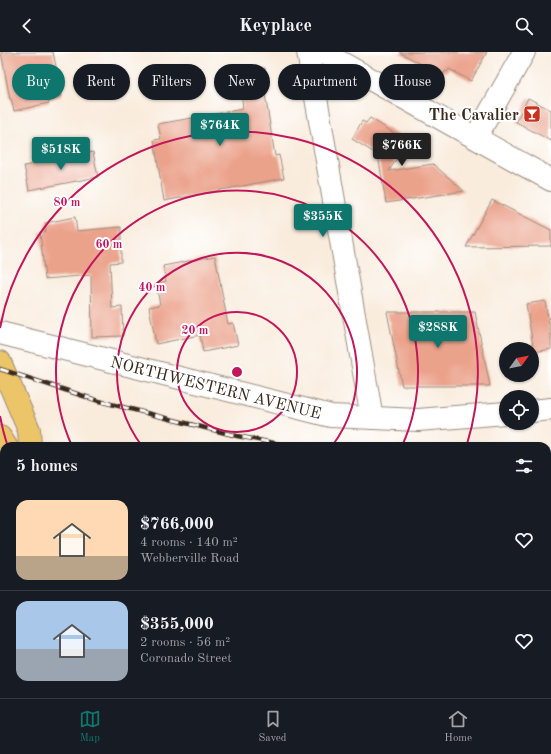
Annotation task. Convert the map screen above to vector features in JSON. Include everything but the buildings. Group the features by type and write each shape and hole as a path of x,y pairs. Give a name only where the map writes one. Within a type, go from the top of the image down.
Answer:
{"main road":[{"path":"0,362 29,430 30,442"}],"street":[{"path":"308,52 372,418"},
{"path":"322,52 551,180"},
{"path":"476,137 524,52"},
{"name":"NORTHWESTERN AVENUE","path":"0,333 331,416 418,420 499,414"},
{"path":"539,410 551,409"}],"railway":[{"path":"0,369 99,401 237,436 269,442"}],"place":[{"name":"The Cavalier","path":"532,114"}]}
